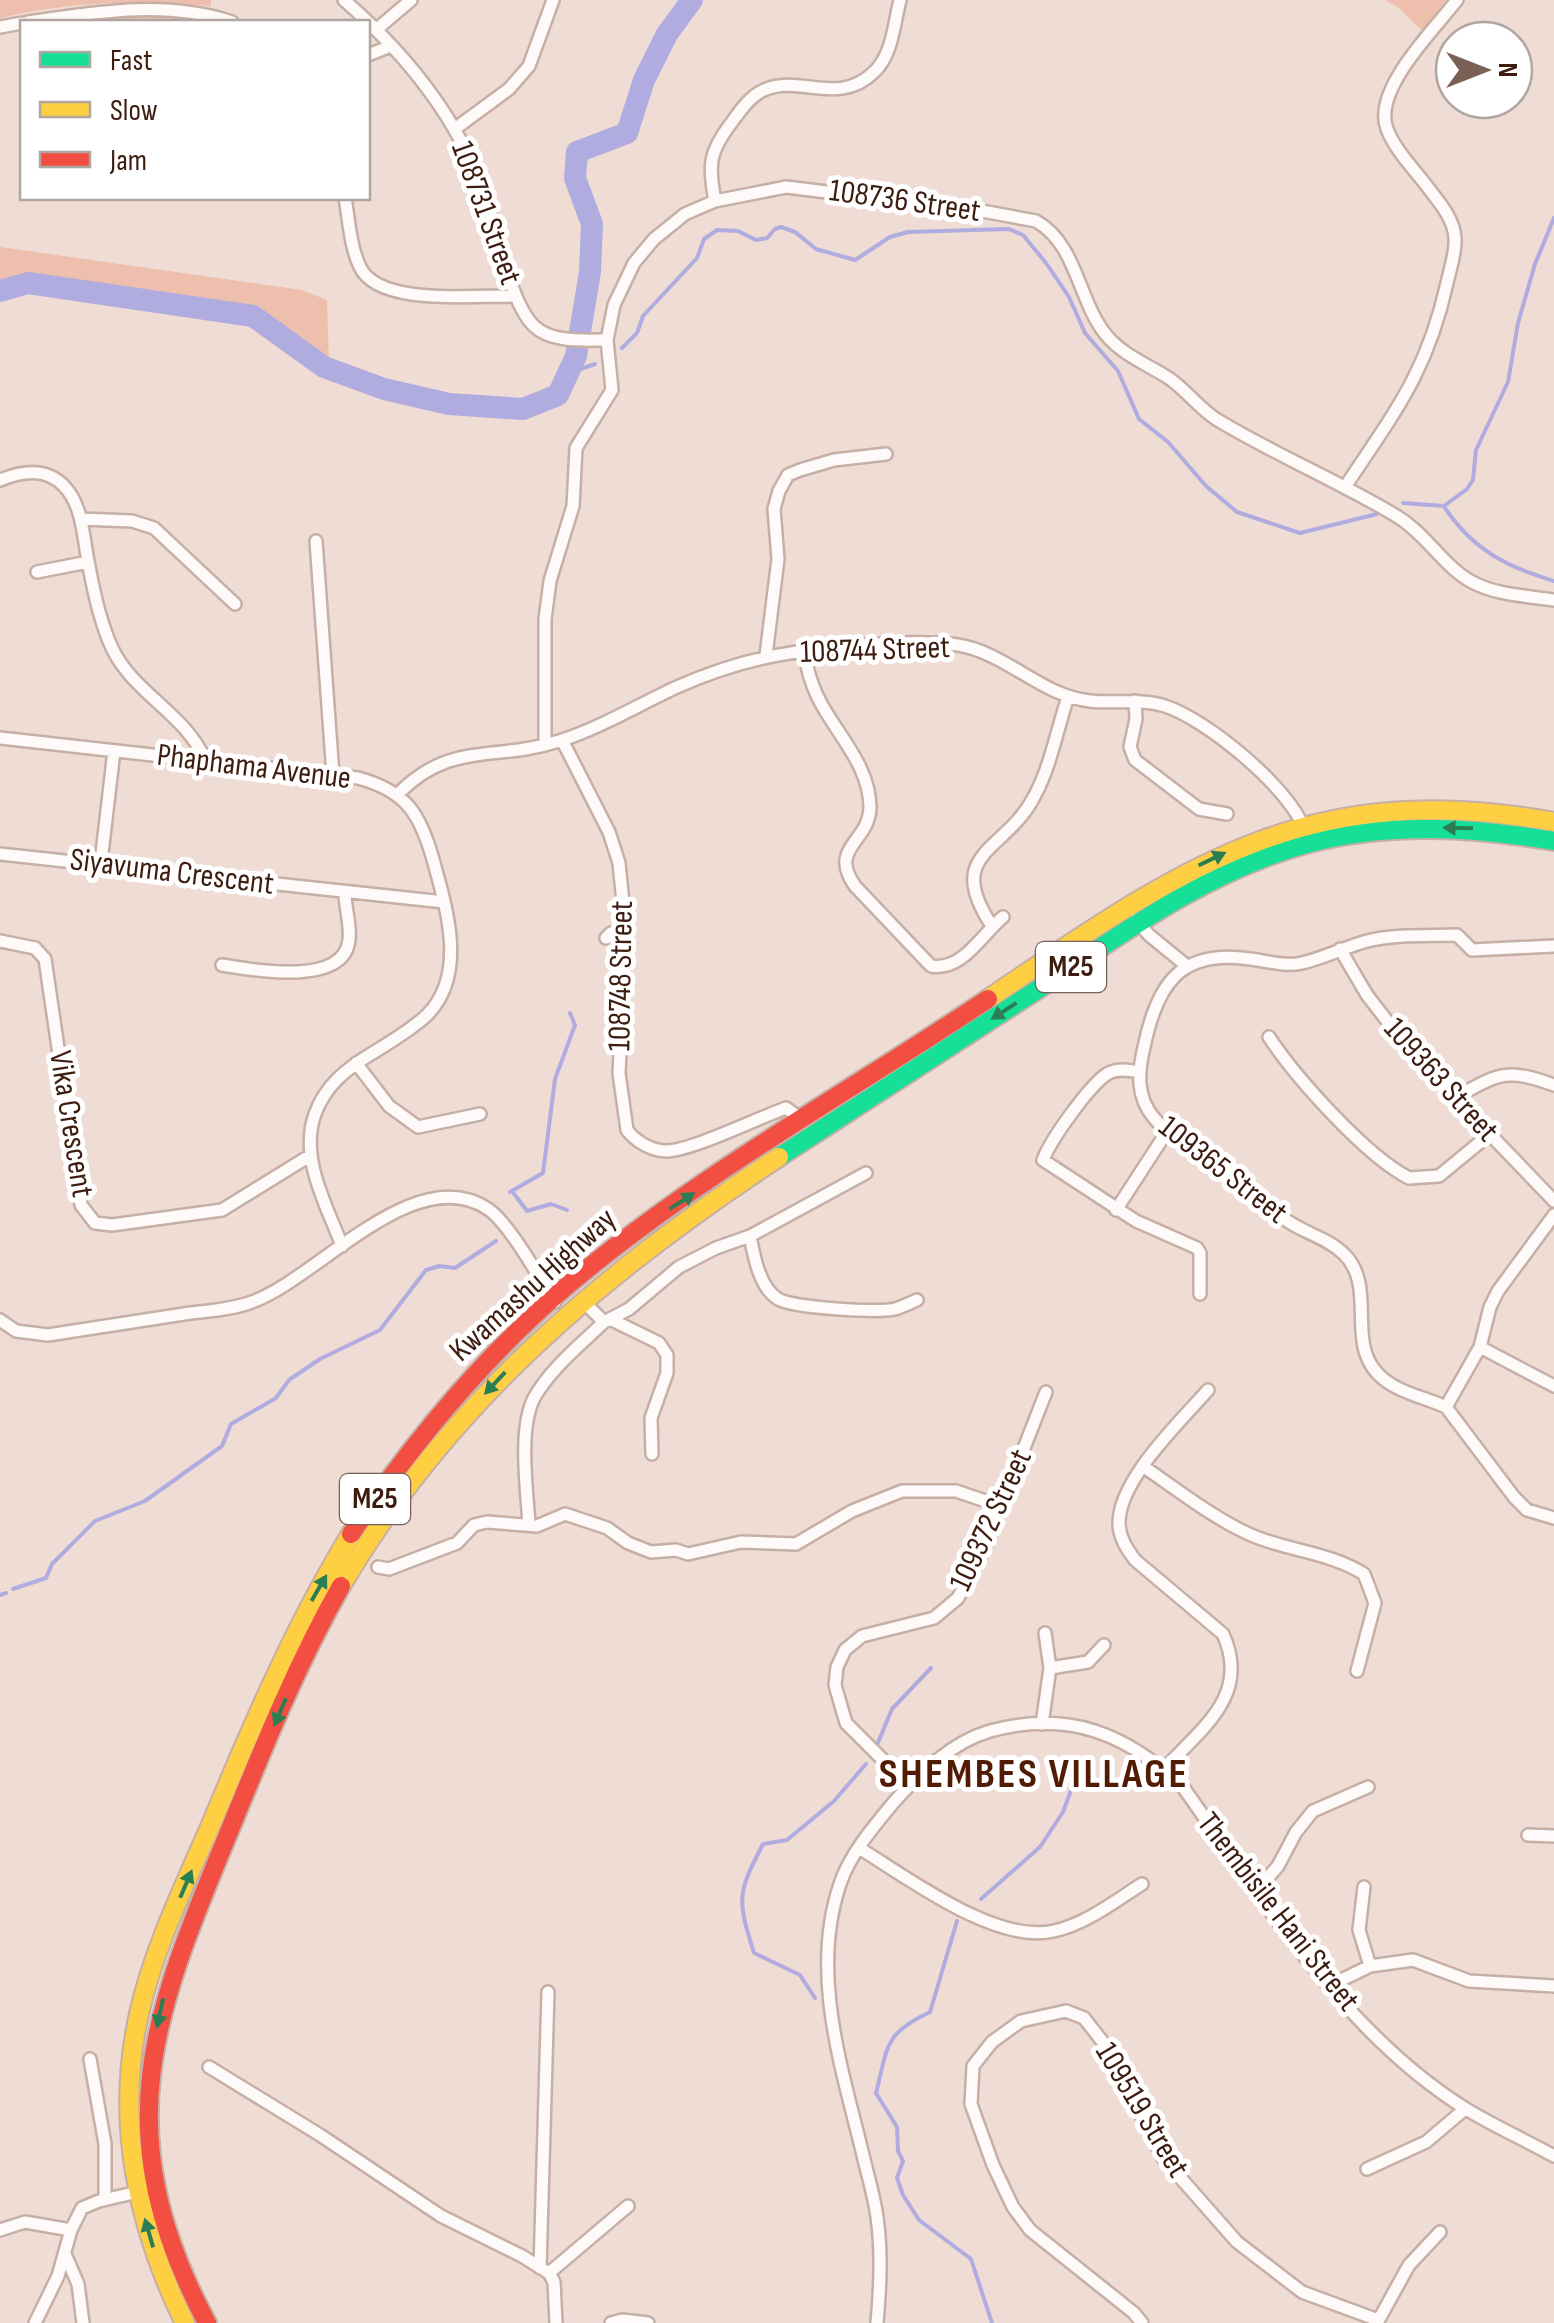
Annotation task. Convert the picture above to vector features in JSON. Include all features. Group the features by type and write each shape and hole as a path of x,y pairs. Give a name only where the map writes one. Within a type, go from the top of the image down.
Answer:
{"main road":[{"name":"Kwamashu Highway","path":"559,1307 582,1300 652,1244 1219,855 1302,825 1380,810 1485,810 1554,822"},
{"name":"Kwamashu Highway","path":"208,2323 147,2190 130,2136 131,2063 147,1985 180,1922 275,1674 305,1612 353,1532 403,1461 463,1388 559,1307 638,1230 804,1121 1133,916 1278,852 1368,832 1469,827 1554,841"},
{"name":"Kwamashu Highway","path":"147,2190 158,2267 184,2323"}],"street":[{"name":"108731 Street","path":"344,0 367,20"},
{"path":"378,29 411,0"},
{"path":"456,128 509,89 529,66 553,0"},
{"path":"716,201 711,177 713,150 742,108 767,88 836,90 866,78 886,54 900,0"},
{"path":"1345,487 1416,379 1440,316 1454,253 1454,233 1447,214 1388,133 1384,112 1397,77 1458,0"},
{"path":"47,20 152,9 195,12 225,20"},
{"name":"108731 Street","path":"370,22 456,128 484,192 516,296 535,328 566,338 607,340"},
{"path":"370,53 391,46"},
{"name":"108736 Street","path":"546,745 547,598 573,506 578,441 612,390 607,340 614,305 634,263 671,224 716,201 768,190 800,187 1036,221 1049,228 1080,277 1100,326 1120,348 1167,377 1221,422 1414,527 1474,584 1554,600"},
{"path":"345,200 360,267 381,288 405,294 516,296"},
{"path":"766,655 778,559 774,508 778,491 788,475 800,470 834,460 886,454"},
{"path":"0,480 30,472 53,477 68,490 81,519 104,629 118,660 190,734 205,760"},
{"path":"81,519 132,521 154,528 234,604"},
{"path":"316,540 333,775"},
{"path":"37,572 88,562"},
{"name":"108744 Street","path":"398,794 416,776 445,761 562,740 678,686 766,655 892,643 958,646 988,654 1068,697 1165,706 1197,722 1280,789 1296,810 1308,844"},
{"path":"804,649 811,681 851,750 868,795 868,819 844,862 848,876 877,912 931,966 940,968 958,960 1003,918"},
{"path":"992,926 976,902 972,877 982,858 1034,799 1068,697"},
{"path":"1135,702 1130,747 1136,760 1200,809 1227,814"},
{"name":"Phaphama Avenue","path":"0,738 333,775 372,782 398,794"},
{"name":"108748 Street","path":"562,740 616,850 626,932 619,1073 623,1118 632,1137 666,1151 689,1146 786,1108 804,1121"},
{"path":"101,862 114,751"},
{"path":"342,1246 316,1177 310,1134 315,1114 328,1090 356,1063 428,1014 440,996 451,960 444,902 426,836 398,794"},
{"name":"Siyavuma Crescent","path":"0,854 444,902"},
{"path":"222,964 286,972 326,967 349,944 344,893"},
{"path":"1133,916 1187,966"},
{"path":"606,938 611,933 626,932"},
{"path":"1200,1294 1197,1248 1116,1210 1046,1162 1046,1152 1106,1076 1120,1070 1140,1072 1156,1000 1171,979 1187,966 1218,958 1302,964 1382,938 1457,935 1472,950 1554,946"},
{"name":"Vika Crescent","path":"0,941 35,948 45,960 81,1205 95,1223 112,1225 222,1210 312,1155"},
{"name":"109363 Street","path":"1340,949 1386,1022 1554,1201"},
{"path":"1269,1037 1296,1076 1376,1154 1409,1178 1439,1176 1490,1134"},
{"path":"356,1063 375,1091 418,1127 480,1114"},
{"name":"109365 Street","path":"1140,1072 1145,1104 1168,1130 1224,1168 1288,1221 1341,1251 1354,1266 1359,1284 1363,1345 1371,1365 1393,1385 1446,1407"},
{"path":"1456,1096 1510,1073 1554,1085"},
{"path":"1116,1210 1168,1130"},
{"path":"528,1525 526,1440 530,1409 547,1381 607,1320 629,1310 679,1267 750,1236 866,1172"},
{"path":"0,1320 16,1330 48,1335 244,1305 272,1292 409,1206 432,1197 452,1196 489,1210 503,1224 559,1307"},
{"path":"1554,1214 1498,1292 1480,1347 1446,1407 1514,1497 1527,1510 1554,1518"},
{"path":"750,1236 758,1270 771,1292 782,1300 846,1309 890,1310 916,1300"},
{"path":"582,1300 607,1320 664,1348 667,1373 651,1418 652,1454"},
{"path":"1480,1347 1554,1386"},
{"path":"1164,1769 1224,1701 1232,1668 1230,1651 1223,1634 1146,1570 1124,1545 1120,1511 1144,1467 1208,1390"},
{"name":"109372 Street","path":"909,1786 846,1723 835,1684 837,1667 845,1650 862,1636 934,1618 948,1608 976,1566 1046,1392"},
{"path":"1144,1467 1228,1524 1255,1537 1324,1556 1364,1574 1374,1594 1375,1611 1357,1671"},
{"path":"378,1566 388,1568 457,1543 474,1526 487,1522 528,1525 553,1521 565,1514 607,1528 651,1552 676,1550 688,1554 741,1542 796,1544 852,1511 902,1491 971,1494 1000,1506"},
{"path":"1042,1724 1050,1668 1046,1633"},
{"path":"1050,1668 1088,1662 1104,1645"},
{"name":"Thembisile Hani Street","path":"877,2323 877,2214 833,2030 827,1983 834,1906 840,1880 859,1848 909,1786 945,1754 971,1738 1000,1729 1042,1724 1086,1727 1128,1744 1164,1769 1183,1787 1329,1986 1408,2066 1465,2108 1554,2156"},
{"path":"1256,1891 1278,1866 1296,1832 1313,1811 1368,1787"},
{"path":"1528,1835 1554,1836"},
{"path":"859,1848 956,1906 1017,1931 1038,1933 1064,1928 1142,1884"},
{"path":"1364,1887 1359,1930 1370,1966"},
{"path":"1329,1986 1370,1966 1413,1960 1468,1981 1554,1986"},
{"path":"544,2271 548,1992"},
{"name":"109519 Street","path":"1142,2323 1030,2230 1013,2207 993,2165 971,2104 973,2066 992,2042 1021,2020 1066,2011 1090,2023 1163,2158 1237,2242 1302,2292 1378,2322"},
{"path":"90,2059 105,2144 105,2200"},
{"path":"209,2066 441,2216 544,2271 554,2282 556,2323"},
{"path":"1367,2169 1413,2150 1465,2108"},
{"path":"35,2323 84,2206 147,2190"},
{"path":"544,2271 628,2206"},
{"path":"0,2230 25,2222 71,2230"},
{"path":"1378,2322 1409,2265 1440,2232"},
{"path":"65,2254 78,2284 83,2323"},
{"path":"611,2323 648,2323"}],"shaded area":[{"path":"0,0 211,0 211,6 105,3 0,18"},
{"path":"1385,0 1446,0 1422,31"},
{"path":"169,13 206,20 88,20"},
{"path":"0,247 302,290 327,300 329,364 253,312 28,277 0,282"}],"waterway":[{"path":"0,291 28,283 253,316 324,367 384,389 449,404 523,409 558,395 576,356 590,272 592,224 575,178 577,152 627,133 644,80 667,34 692,0"},
{"path":"1403,503 1444,506 1473,480 1476,450 1508,382 1518,323 1535,264 1554,218"},
{"path":"622,348 637,333 643,316 697,258 704,239 717,230 738,231 756,240 767,238 781,227 795,232 816,249 855,260 890,237 908,232 1009,229 1023,235 1046,263 1069,297 1085,333 1118,371 1139,419 1168,442 1206,486 1237,512 1300,533 1377,514"},
{"path":"569,373 595,364"},
{"path":"1445,508 1467,535 1492,555 1554,581"},
{"path":"510,1192 543,1173 555,1079 575,1025 570,1013"},
{"path":"512,1191 527,1211 551,1204 567,1210"},
{"path":"13,1589 46,1578 52,1564 95,1521 145,1501 222,1446 231,1424 276,1398 289,1380 320,1359 380,1330 426,1270 439,1266 455,1268 496,1241"},
{"path":"0,1595 6,1593"},
{"path":"877,1745 892,1709 931,1668"},
{"path":"815,1998 800,1975 754,1953 743,1908 744,1886 763,1844 787,1840 834,1801 866,1764"},
{"path":"981,1899 1040,1847 1063,1812 1073,1785 1082,1779"},
{"path":"957,1921 930,2012 895,2035 876,2093 897,2127 898,2151 903,2161 897,2178 903,2195 919,2220 971,2259 992,2323"}],"traffic: fast":[{"path":"779,1157 1135,925 1234,870 1306,844 1367,832 1461,830 1554,841"}],"traffic: slow":[{"path":"988,999 1124,909 1188,873 1252,844 1318,823 1389,812 1467,811 1554,822"},
{"path":"341,1586 383,1520 430,1458 534,1346 652,1247 779,1157"},
{"path":"185,2323 154,2249 135,2172 129,2094 139,2014 164,1935 248,1738 296,1634 351,1534"}],"traffic: jam":[{"path":"351,1534 451,1402 508,1340 569,1284 721,1171 988,999"},
{"path":"207,2323 175,2253 156,2189 149,2128 152,2070 163,2012 205,1890 283,1702 341,1586"}],"district":[{"name":"SHEMBES VILLAGE","path":"1034,1774"}]}
